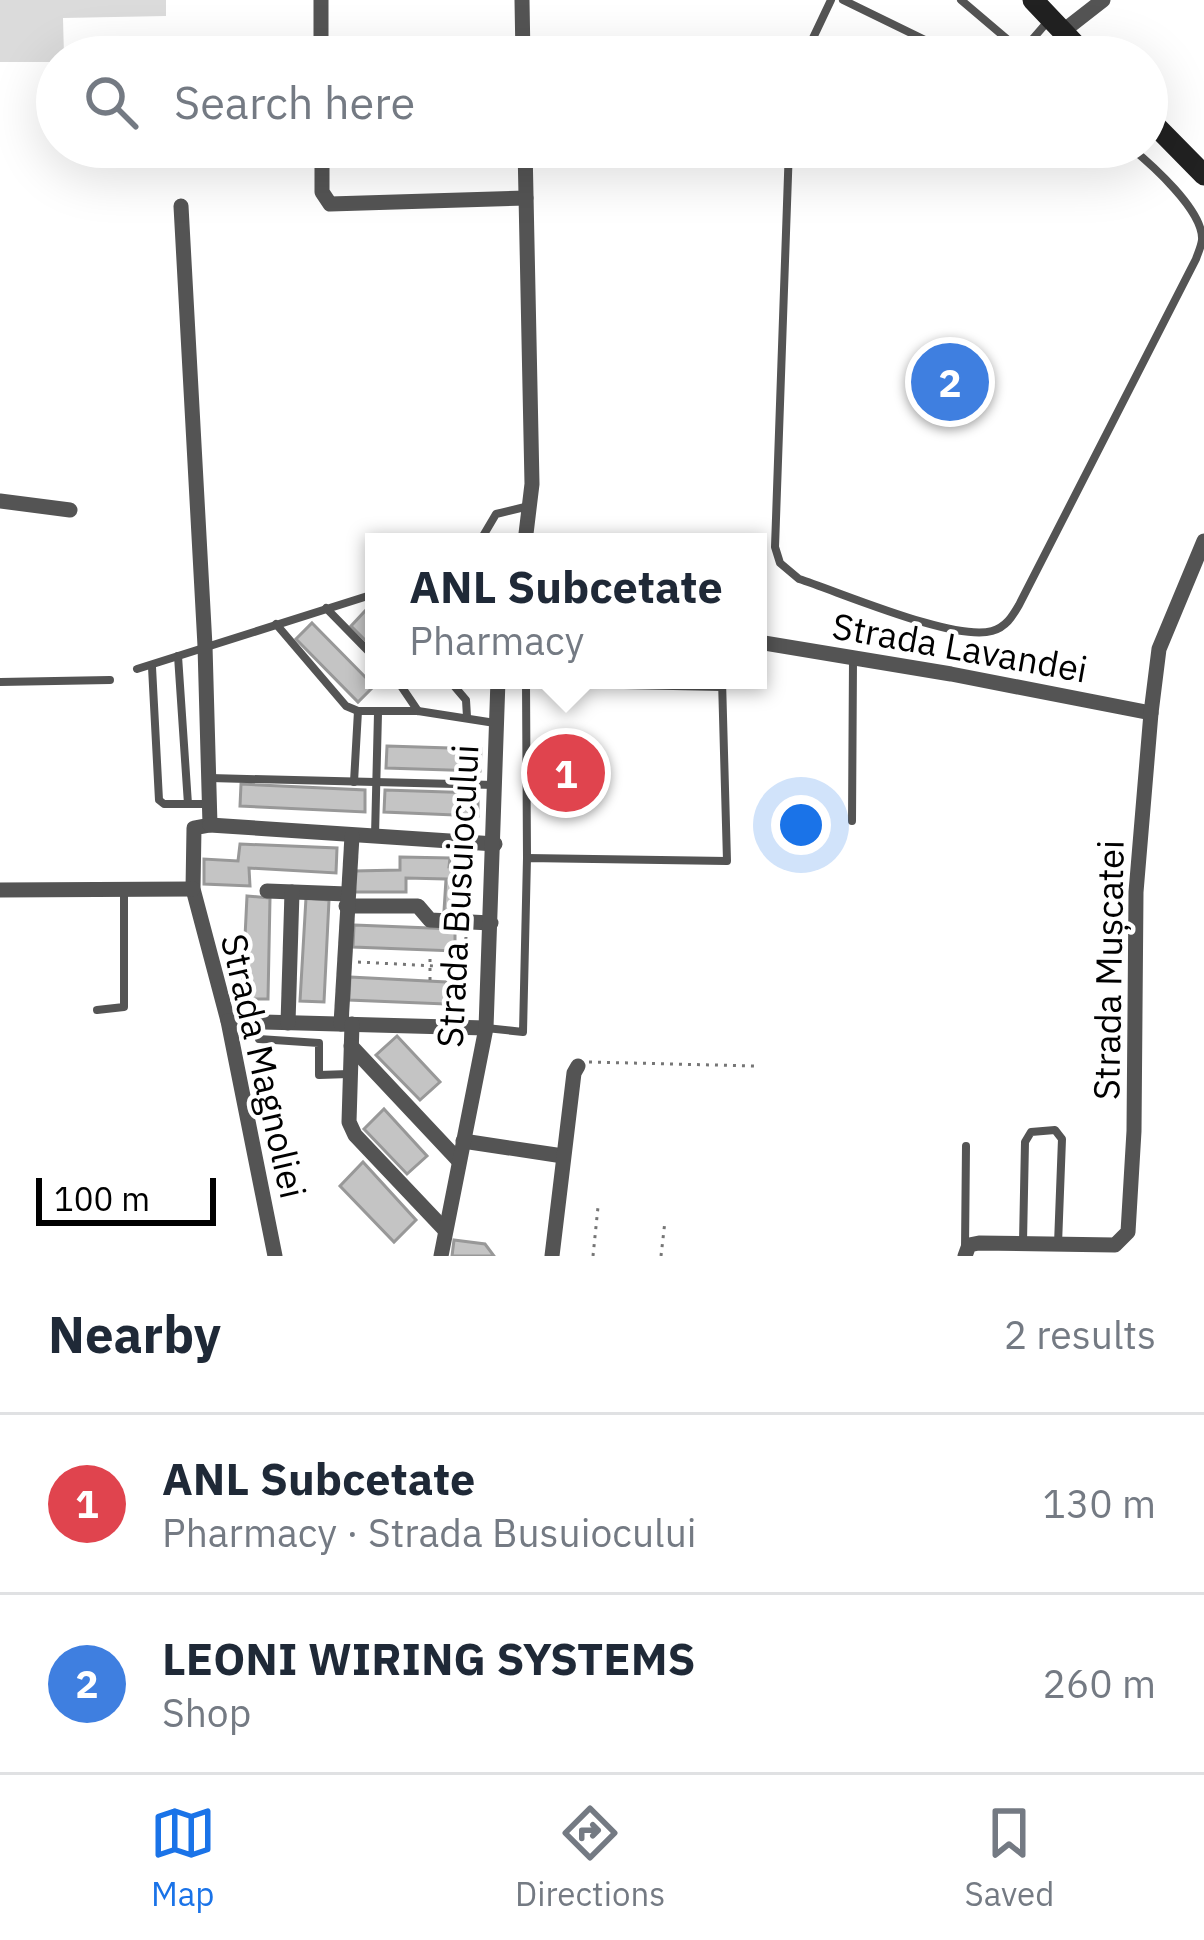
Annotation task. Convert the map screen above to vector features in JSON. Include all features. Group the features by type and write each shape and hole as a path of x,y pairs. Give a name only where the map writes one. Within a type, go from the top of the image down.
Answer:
{"street":[{"path":"321,0 322,36"},
{"path":"522,0 523,36"},
{"path":"1033,0 1067,36"},
{"path":"1056,25 1103,0"},
{"path":"1168,138 1204,175"},
{"path":"322,168 322,192 330,204 526,198"},
{"path":"525,168 530,507 526,533"},
{"path":"181,206 210,825 495,844"},
{"path":"0,501 70,510"},
{"name":"Strada Mușcatei","path":"965,1253 979,1243 1115,1244 1128,1232 1134,1132 1136,892 1150,713 1159,649 1204,541"},
{"name":"Strada Lavandei","path":"767,644 1150,713"},
{"name":"Strada Busuiocului","path":"441,1256 486,1028 498,689"},
{"name":"Strada Magnoliei","path":"210,825 194,828 193,889 228,1021 275,1256"},
{"path":"352,836 344,962 351,1046 349,1122 355,1135 445,1230"},
{"path":"0,890 193,889"},
{"path":"267,891 418,906 430,920 490,923"},
{"path":"288,1023 292,892"},
{"path":"228,1021 486,1028"},
{"path":"351,1046 459,1161"},
{"path":"552,1256 578,1066"},
{"path":"463,1142 563,1156"}],"lane":[{"path":"814,36 831,0"},
{"path":"843,0 917,36"},
{"path":"961,0 1003,36"},
{"path":"1039,36 1056,25"},
{"path":"788,168 776,548 780,563 799,579 941,626 978,633 997,630 1019,605 1196,259 1202,238 1198,221 1152,168"},
{"path":"482,533 501,510 530,507"},
{"path":"136,669 365,599"},
{"path":"326,608 365,648"},
{"path":"276,624 346,706 358,712 418,712 496,723"},
{"path":"178,656 188,805"},
{"path":"852,821 853,658"},
{"path":"152,667 158,800 209,804"},
{"path":"0,682 110,680"},
{"path":"403,689 418,712"},
{"path":"457,689 466,700 467,717"},
{"path":"486,1028 523,1032 526,689"},
{"path":"527,858 728,861 722,689"},
{"path":"354,782 358,712"},
{"path":"375,837 378,713"},
{"path":"208,778 495,785"},
{"path":"97,1010 124,1007 124,888"},
{"path":"259,1039 319,1043 319,1075 349,1074"},
{"path":"1023,1243 1025,1142 1031,1132 1055,1130 1062,1139 1058,1244"},
{"path":"965,1253 966,1146"}],"path":[{"path":"460,1028 467,923"},
{"path":"430,953 430,980"},
{"path":"344,962 489,968"},
{"path":"578,1066 586,1062 755,1066"},
{"path":"593,1256 598,1207"},
{"path":"661,1256 665,1221"}],"shaded area":[{"path":"0,0 166,0 166,16 63,18 63,36 36,36 36,62 0,62"}],"building":[{"path":"365,611 365,640 351,626"},
{"path":"312,623 365,677 365,689 371,689 358,702 296,639"},
{"path":"387,746 481,749 480,771 386,768"},
{"path":"241,784 365,790 365,812 240,806"},
{"path":"385,790 478,793 478,816 384,812"},
{"path":"240,844 337,848 336,873 249,868 250,886 204,884 204,859 238,861"},
{"path":"400,857 450,858 449,867 468,869 467,912 444,911 446,879 406,878 406,892 353,892 354,871 400,870"},
{"path":"247,896 270,898 268,999 242,999"},
{"path":"306,898 329,900 324,1002 300,1001"},
{"path":"354,925 455,929 455,951 353,947"},
{"path":"350,977 446,982 445,1004 349,1000"},
{"path":"397,1036 440,1082 420,1100 376,1055"},
{"path":"384,1109 427,1156 407,1174 364,1129"},
{"path":"363,1162 416,1220 394,1242 340,1186"},
{"path":"454,1240 485,1244 494,1256 452,1256"}],"place":[{"name":"LEONI WIRING SYSTEMS","path":"950,382"},
{"name":"ANL Subcetate","path":"566,773"}]}
